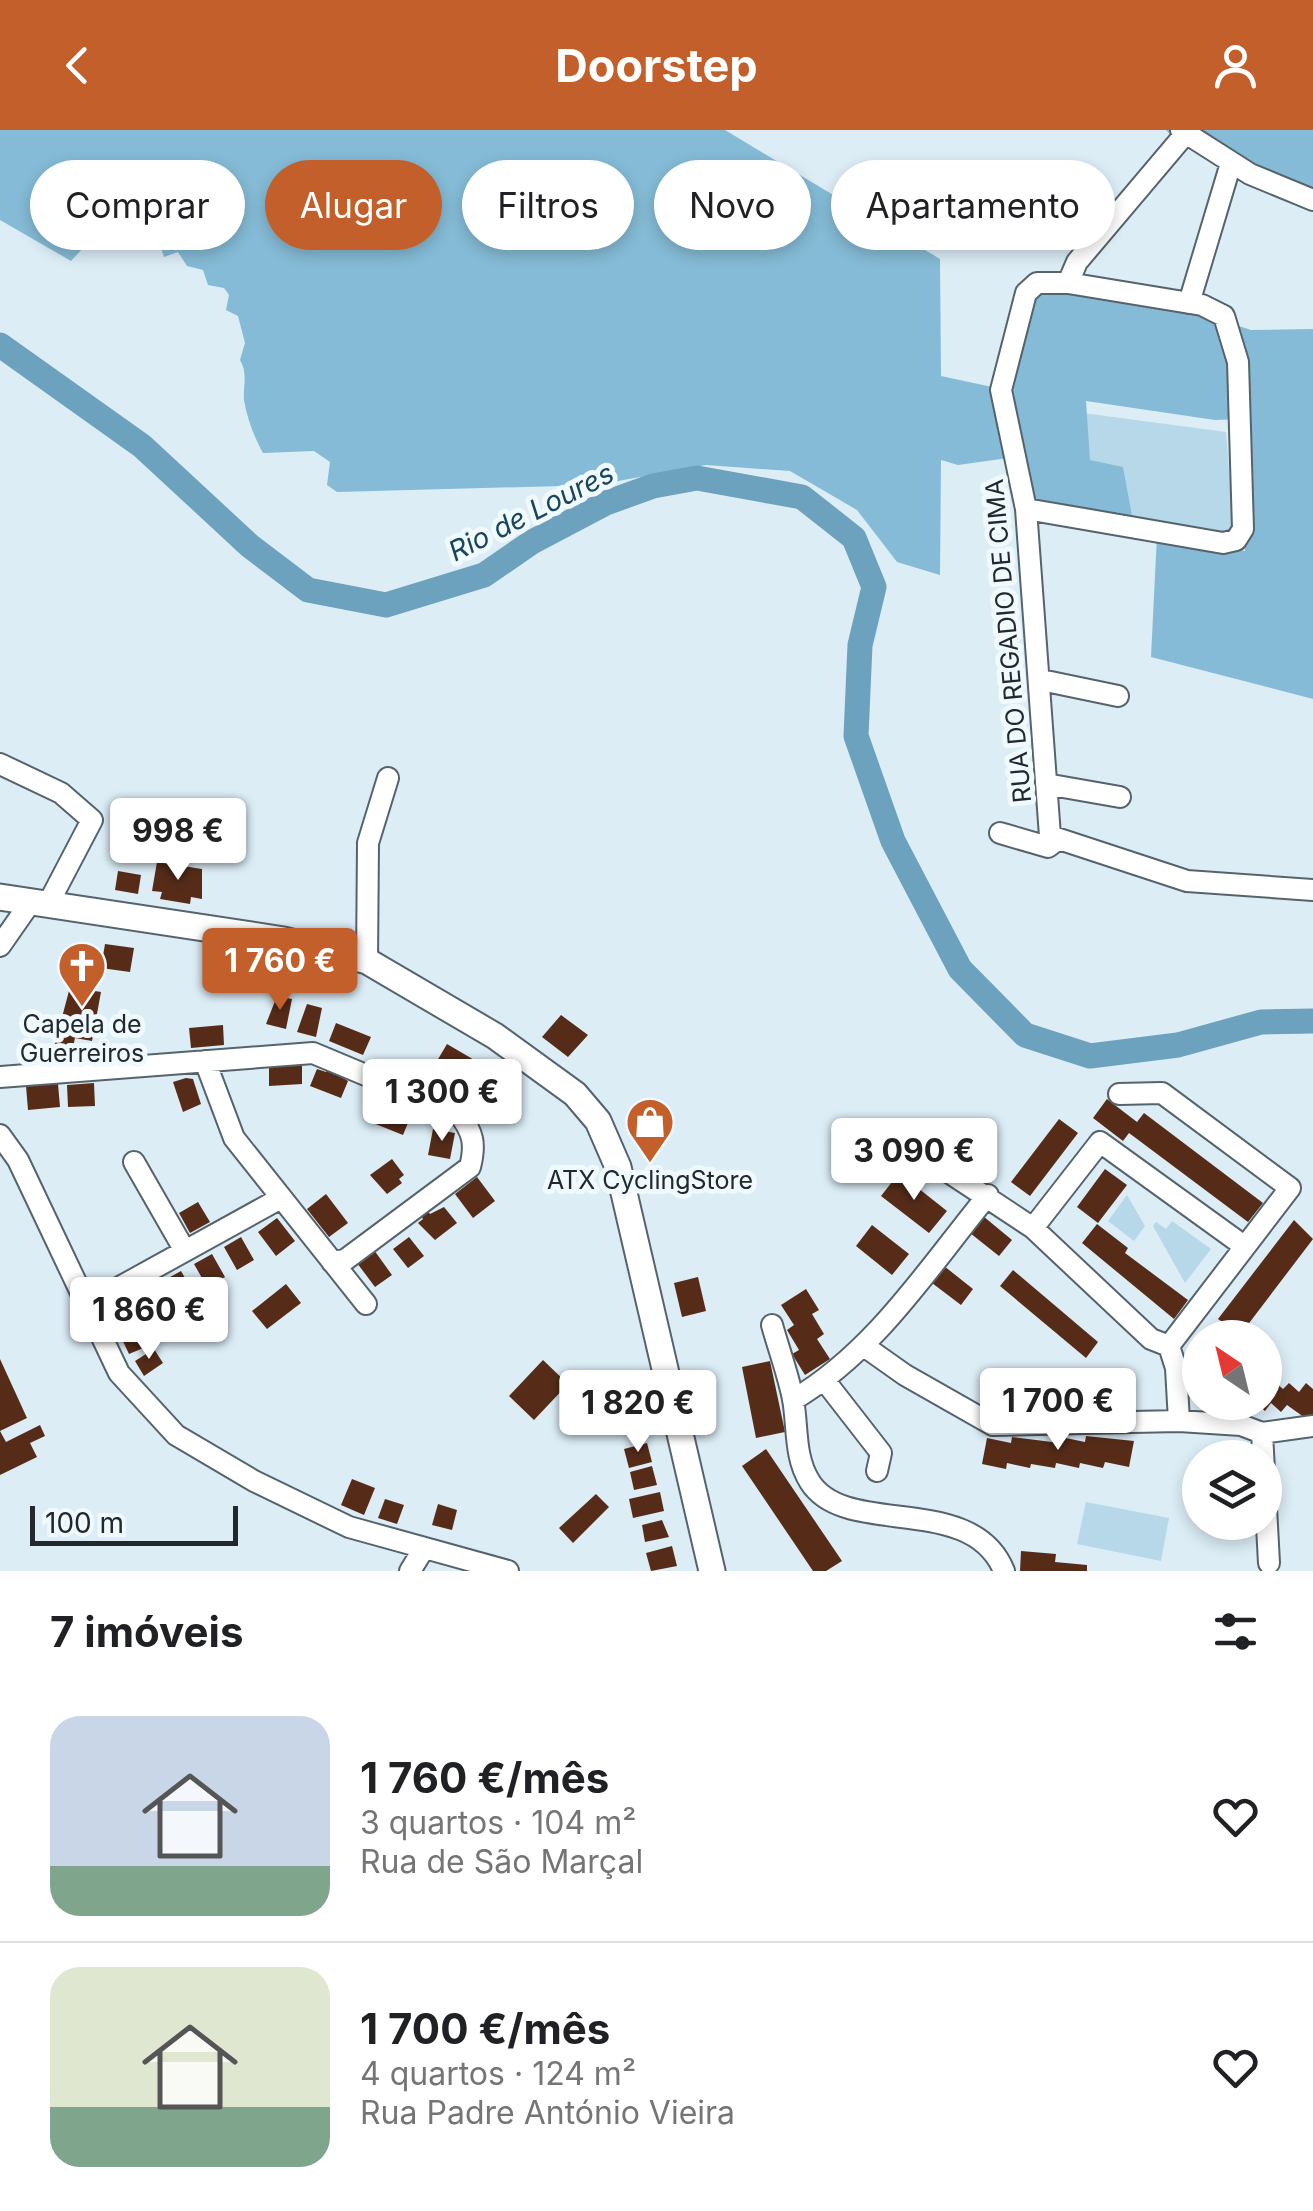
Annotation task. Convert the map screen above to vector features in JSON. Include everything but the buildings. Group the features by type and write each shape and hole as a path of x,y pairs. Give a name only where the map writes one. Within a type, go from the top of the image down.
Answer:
{"main road":[{"path":"0,897 284,940 367,961 495,1036 575,1094 606,1135 618,1167 712,1571"}],"street":[{"path":"1026,510 1222,544 1236,540 1242,529 1233,337 1224,316 1189,303 1068,283 1077,262 1183,132 1231,163 1313,200"},
{"path":"1189,303 1231,163"},
{"name":"RUA DO REGADIO DE CIMA","path":"1056,841 1050,836 1042,680 1026,510 1001,390 1026,293 1037,283 1068,283"},
{"path":"1042,680 1118,696"},
{"path":"0,764 60,792 92,820 38,905 0,946"},
{"path":"367,961 368,843 388,778"},
{"path":"1046,784 1120,797"},
{"path":"1000,833 1048,846 1056,841 1187,881 1313,890"},
{"path":"0,1077 314,1053 459,1114 472,1131 475,1150 470,1167 344,1260 332,1262"},
{"path":"205,1061 234,1138 366,1304"},
{"path":"1120,1094 1162,1094 1290,1188 1169,1346"},
{"path":"0,1135 18,1160 119,1373 176,1435 254,1481 349,1527 495,1570"},
{"path":"1033,1228 1100,1142 1244,1246"},
{"path":"918,1152 1033,1228 1150,1339 1169,1346"},
{"path":"134,1162 185,1251"},
{"path":"793,1400 825,1381 864,1346 988,1195"},
{"path":"89,1304 281,1198"},
{"path":"772,1325 793,1400 798,1452 810,1483 824,1496 846,1506 940,1521 990,1548 1004,1571"},
{"path":"864,1346 905,1375 993,1425 1179,1421 1241,1425 1262,1433 1313,1426"},
{"path":"1169,1346 1176,1368 1179,1421"},
{"path":"825,1381 881,1453 876,1471"},
{"path":"1262,1433 1271,1568"},
{"path":"410,1571 423,1550"}],"shaded area":[{"path":"0,130 725,130 775,160 654,160 654,250 811,250 811,182 831,194 831,250 925,250 940,259 941,376 997,388 1028,294 1047,286 1181,307 1251,330 1313,329 1313,699 1151,657 1157,535 1245,551 1240,419 1215,420 1086,401 1090,460 1123,467 1133,521 1044,506 1027,497 1008,458 958,465 941,460 940,575 897,562 857,510 790,471 706,465 596,485 337,492 327,485 330,462 314,451 263,453 244,400 245,375 240,360 245,343 238,316 226,310 229,295 224,288 208,285 203,270 187,266 178,252 164,257 162,250 245,250 245,160 30,160 30,237 0,220"},
{"path":"1166,130 1313,130 1313,208 1171,135"},
{"path":"52,250 81,250 71,261"},
{"path":"1083,413 1226,432 1234,534 1133,521 1090,461"},
{"path":"1127,1195 1145,1226 1134,1241 1108,1221"},
{"path":"1172,1221 1211,1249 1185,1283 1153,1226 1156,1222 1166,1229"},
{"path":"1086,1502 1169,1518 1161,1561 1077,1544"}],"waterway":[{"name":"Rio de Loures","path":"0,345 142,446 250,546 308,590 386,605 484,575 532,542 606,503 653,486 697,478 802,497 854,538 874,587 860,645 856,736 893,841 960,969 1025,1035 1090,1056 1178,1045 1261,1022 1313,1021"}],"place":[{"name":"Capela de Guerreiros","path":"82,1008"},
{"name":"ATX CyclingStore","path":"650,1164"}]}
